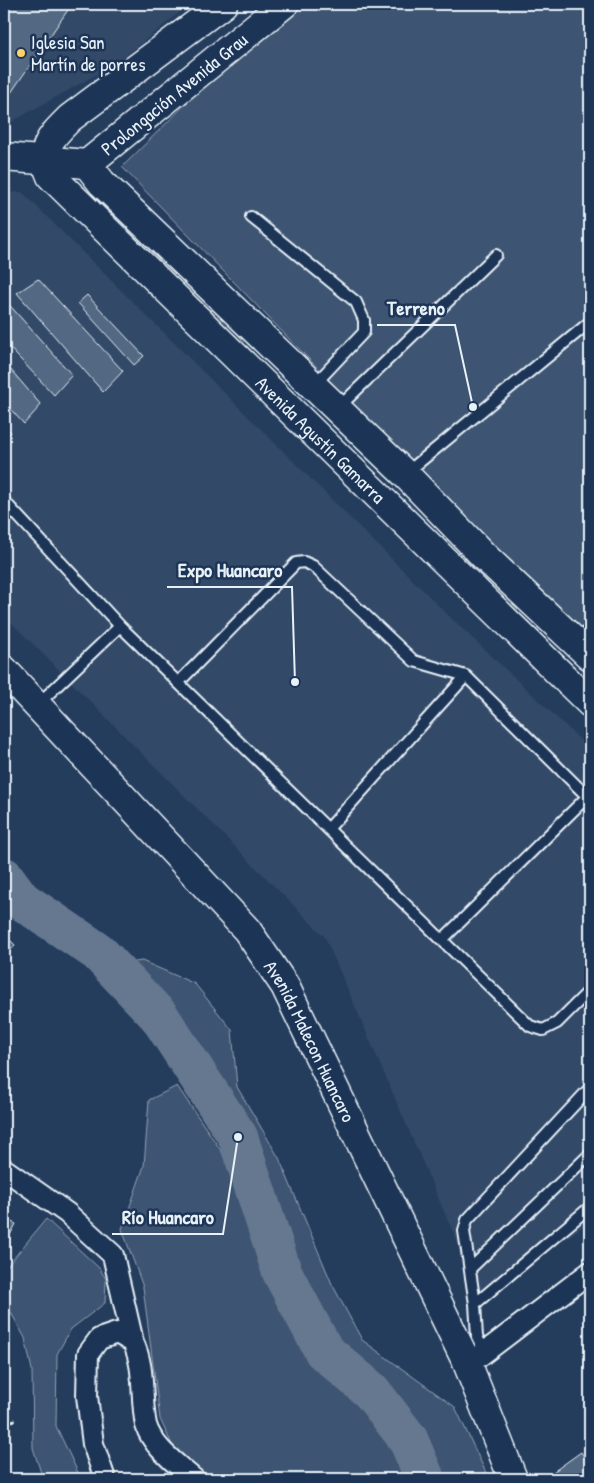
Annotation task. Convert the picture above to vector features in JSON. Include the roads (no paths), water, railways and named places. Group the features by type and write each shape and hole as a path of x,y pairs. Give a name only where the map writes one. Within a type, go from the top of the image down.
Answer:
{"main road":[{"name":"Prolongación Avenida Grau","path":"48,159 70,118 223,4"},
{"name":"Prolongación Avenida Grau","path":"87,164 284,4"},
{"path":"4,157 48,159 87,164"},
{"name":"Avenida Agustín Gamarra","path":"48,159 464,580 590,703"},
{"name":"Avenida Agustín Gamarra","path":"87,164 102,183 404,474 483,555 590,656"},
{"path":"464,580 483,555"},
{"name":"Avenida Malecon Huancaro","path":"4,670 247,930 286,986 476,1359 513,1479"}],"street":[{"path":"4,1169 67,1214 113,1255 134,1342 141,1358 146,1426 157,1444 194,1479"},
{"path":"476,1359 590,1272"},
{"path":"105,1479 93,1444 87,1396 88,1354 99,1339 117,1333 134,1342"}],"lane":[{"path":"252,217 356,302 364,320 364,332 313,386"},
{"path":"337,409 496,255"},
{"path":"404,474 590,322"},
{"path":"4,501 120,626 530,1026 543,1030 556,1023 590,990"},
{"path":"178,683 296,563 304,562 313,566 414,661 466,676 589,798 442,940"},
{"path":"37,705 120,626"},
{"path":"328,829 466,676"},
{"path":"476,1359 475,1304 464,1231 467,1220 590,1088"},
{"path":"470,1269 590,1154"},
{"path":"475,1304 590,1207"}],"waterway":[{"path":"4,877 21,900 98,952 159,1016 238,1137 282,1272 324,1351 371,1391 408,1439 425,1479"}],"place":[{"name":"Iglesia San Martín de porres","path":"21,53"},
{"name":"Terreno","path":"473,407"},
{"name":"Expo Huancaro","path":"295,682"},
{"name":"Río Huancaro","path":"238,1137"}]}
